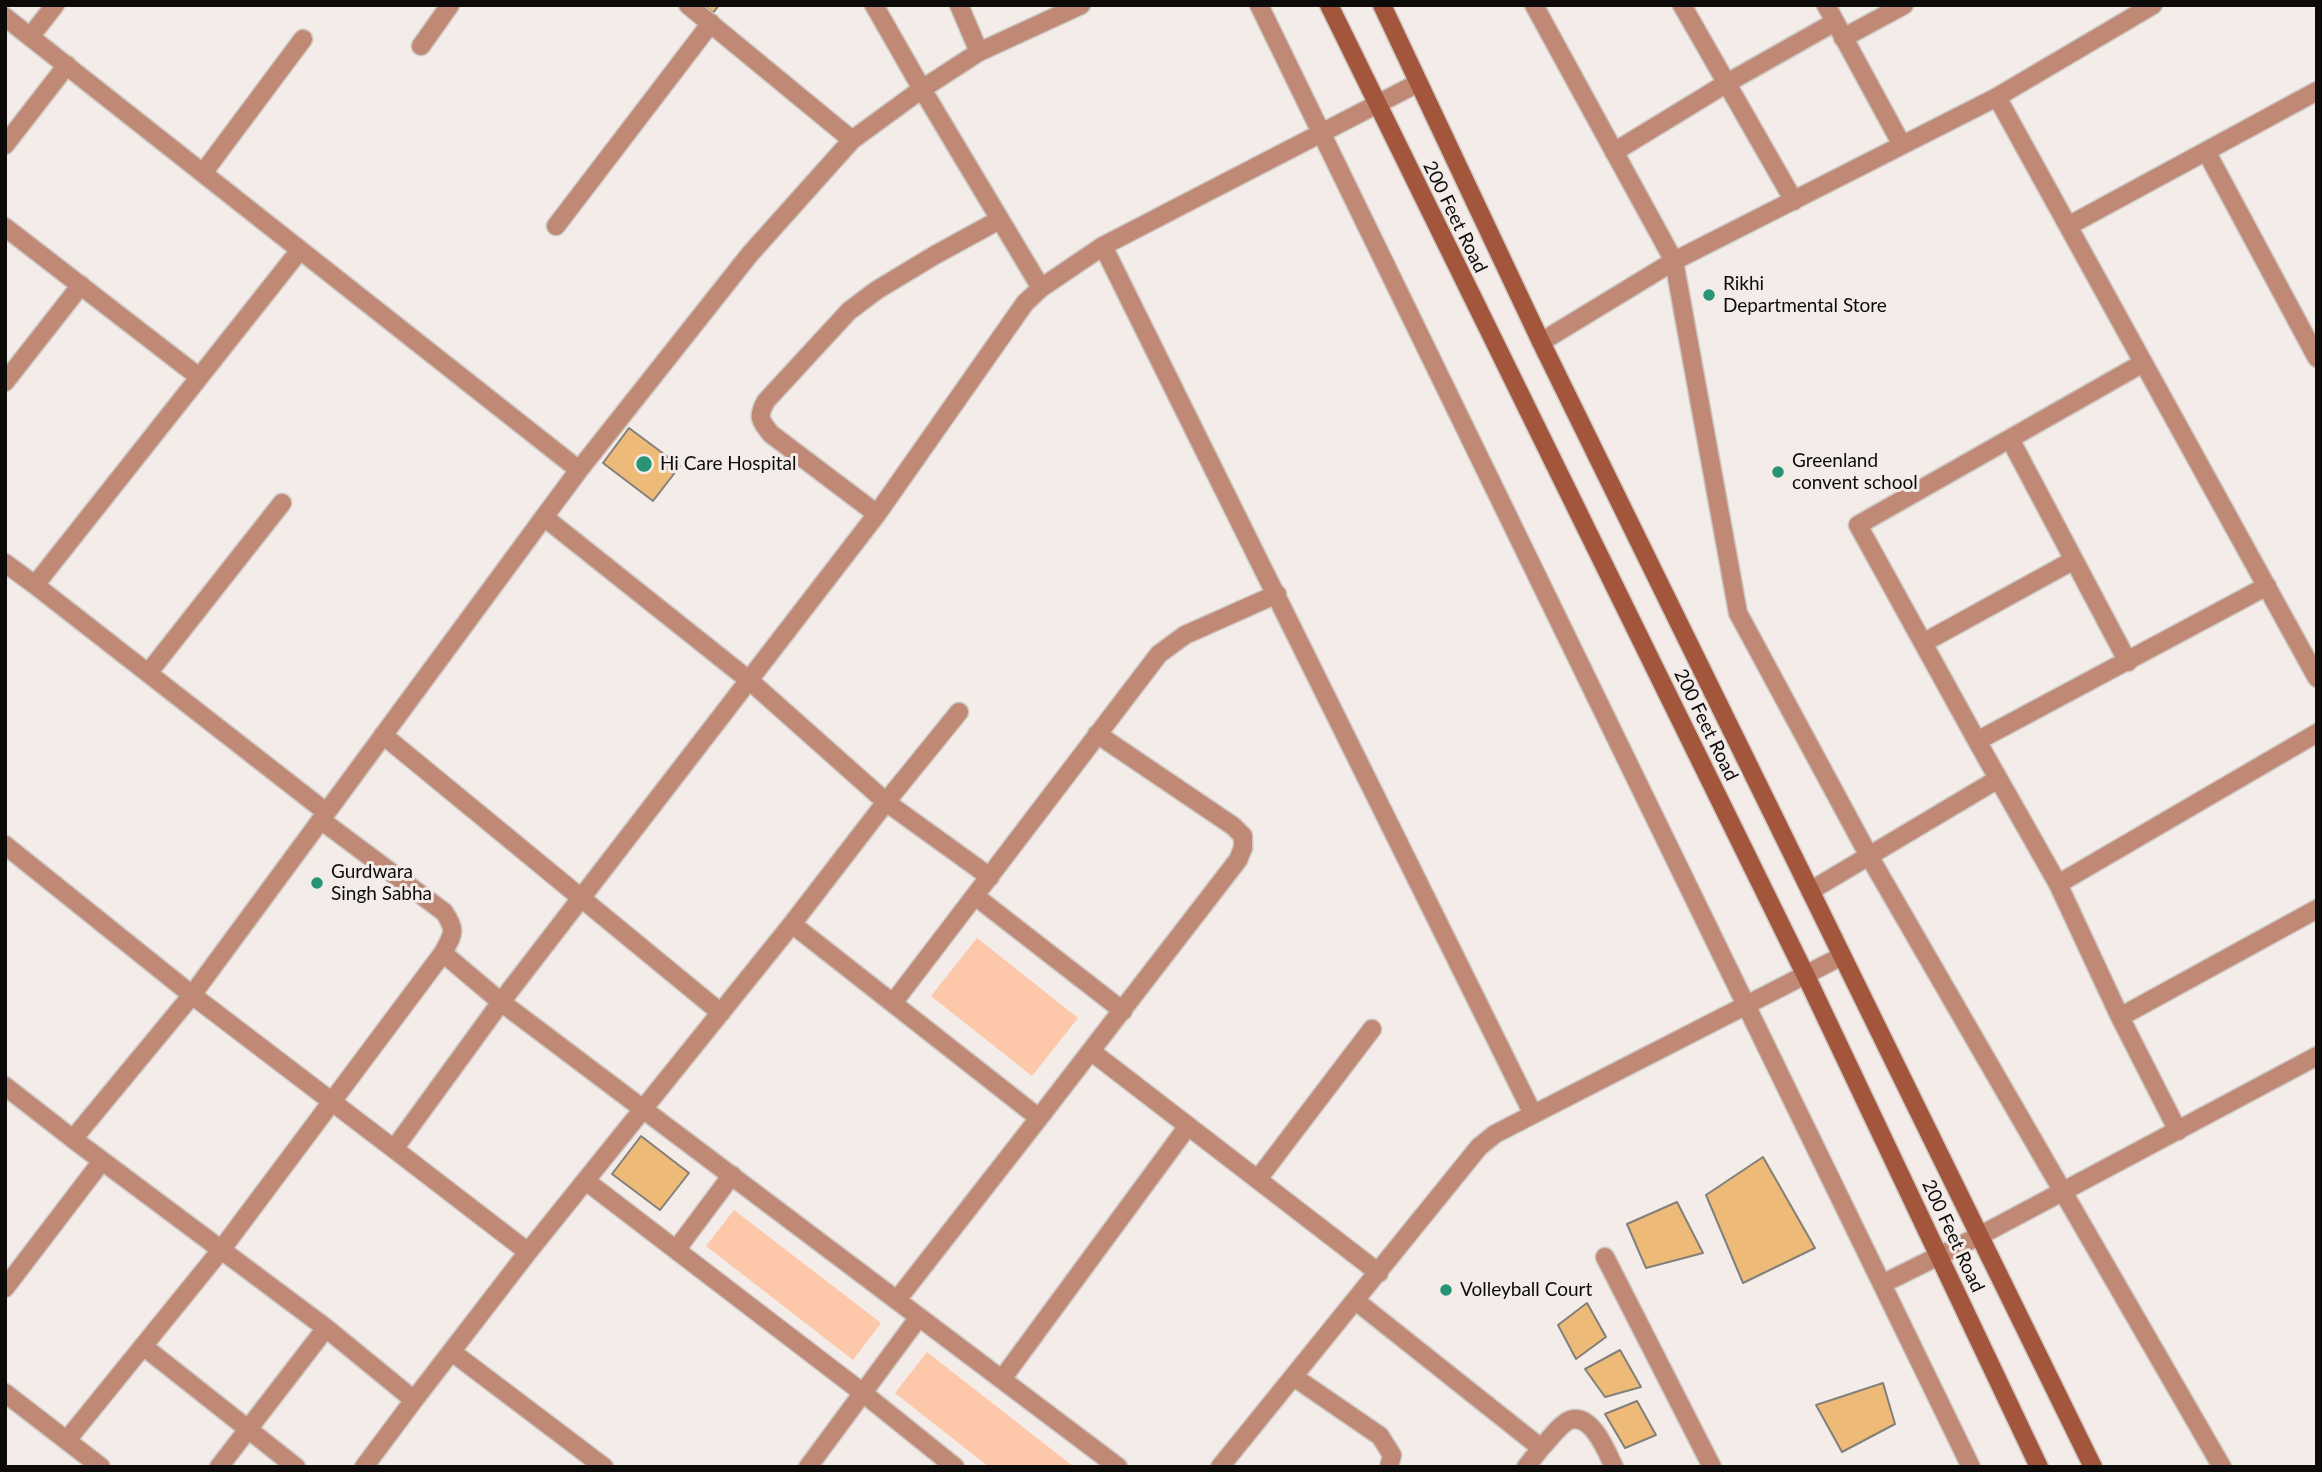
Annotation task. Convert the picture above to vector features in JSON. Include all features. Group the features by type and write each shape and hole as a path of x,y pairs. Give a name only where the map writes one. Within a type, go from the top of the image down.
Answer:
{"street":[{"path":"30,37 55,5"},
{"path":"421,46 450,5"},
{"path":"688,5 852,140"},
{"path":"874,5 1041,288"},
{"path":"959,5 979,52"},
{"path":"73,1139 192,995 579,470 750,254 852,140 979,52 1081,5"},
{"path":"1259,5 1971,1467"},
{"name":"200 Feet Road","path":"1329,5 1806,976 2039,1467"},
{"path":"1382,5 1541,342 1981,1235 2092,1467"},
{"path":"1534,5 1674,261 1738,613 1869,856 2060,1191 2222,1467"},
{"path":"1682,5 1794,201"},
{"path":"1826,5 1902,145"},
{"path":"1615,152 1727,83 1839,30 1904,5"},
{"path":"1541,342 1674,261 1997,97 2153,5"},
{"path":"5,17 579,470"},
{"path":"556,226 711,23"},
{"path":"203,173 303,39"},
{"path":"5,145 66,65"},
{"path":"394,1149 502,1002 877,514 1025,303 1041,288 1103,246 1418,83"},
{"path":"2068,226 2317,90"},
{"path":"1997,97 2317,678"},
{"path":"2206,151 2317,358"},
{"path":"877,514 771,434 761,421 761,411 766,401 849,311 908,271 999,219"},
{"path":"5,227 199,377"},
{"path":"1103,246 1533,1114"},
{"path":"35,585 300,250"},
{"path":"5,382 81,285"},
{"path":"2143,363 1858,525 2058,884 2120,1017 2178,1131"},
{"path":"2010,439 2128,662"},
{"path":"149,672 282,503"},
{"path":"544,517 750,681 886,802 990,877"},
{"path":"1923,643 2074,560"},
{"path":"5,562 149,672 444,912 452,924 453,933 443,953 221,1250 66,1440"},
{"path":"1977,741 2267,586"},
{"path":"893,1003 1153,660 1171,644 1277,594"},
{"path":"364,1467 528,1252 959,712"},
{"path":"2058,884 2317,733"},
{"path":"897,1300 1092,1052 1238,860 1243,848 1243,836 1233,827 1097,734"},
{"path":"383,735 721,1013"},
{"path":"1810,891 1998,779"},
{"path":"8,853 528,1252"},
{"path":"975,896 1123,1011"},
{"path":"2120,1017 2317,909"},
{"path":"792,924 1039,1118"},
{"path":"443,953 502,1002 1118,1467"},
{"path":"1220,1467 1479,1147 1495,1134 1533,1114 1842,956"},
{"path":"1258,1179 1372,1029"},
{"path":"1092,1052 1379,1273"},
{"path":"1882,1284 1981,1235 2317,1056"},
{"path":"5,1086 326,1328 414,1400"},
{"path":"1002,1379 1188,1126"},
{"path":"8,1279 102,1161"},
{"path":"676,1250 732,1175"},
{"path":"586,1181 863,1393 954,1467"},
{"path":"1605,1257 1712,1467"},
{"path":"1356,1301 1541,1448"},
{"path":"808,1467 919,1317"},
{"path":"219,1467 326,1328"},
{"path":"143,1346 296,1467"},
{"path":"452,1352 604,1467"},
{"path":"1294,1377 1380,1436 1392,1455 1389,1467"},
{"path":"5,1393 101,1467"},
{"path":"1526,1467 1568,1420 1578,1419 1596,1433 1614,1467"}],"shaded area":[{"path":"977,938 1078,1018 1032,1076 931,996"},
{"path":"734,1210 881,1323 853,1360 706,1246"},
{"path":"927,1352 1074,1467 989,1467 895,1393"}],"building":[{"path":"704,5 719,5 713,13"},
{"path":"629,428 680,466 653,501 603,463"},
{"path":"641,1136 689,1173 660,1210 612,1174"},
{"path":"1763,1157 1815,1248 1743,1283 1706,1195"},
{"path":"1677,1202 1703,1253 1646,1268 1627,1224"},
{"path":"1587,1303 1606,1337 1576,1359 1558,1325"},
{"path":"1620,1350 1641,1387 1605,1397 1585,1369"},
{"path":"1883,1383 1895,1424 1842,1452 1816,1405"},
{"path":"1637,1401 1656,1435 1625,1448 1605,1414"}],"place":[{"name":"Rikhi Departmental Store","path":"1709,295"},
{"name":"Hi Care Hospital","path":"644,464"},
{"name":"Greenland convent school","path":"1778,472"},
{"name":"Gurdwara Singh Sabha","path":"317,883"},
{"name":"Volleyball Court","path":"1446,1290"}]}
